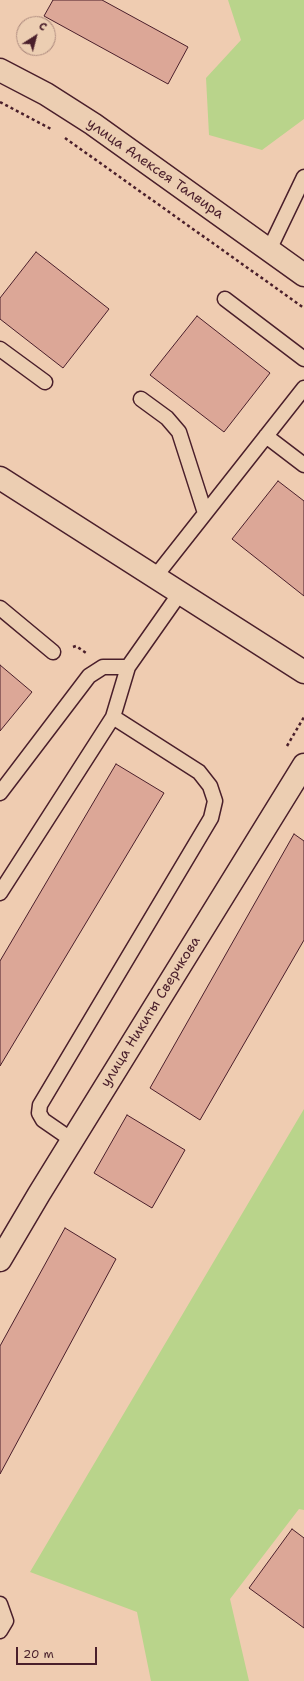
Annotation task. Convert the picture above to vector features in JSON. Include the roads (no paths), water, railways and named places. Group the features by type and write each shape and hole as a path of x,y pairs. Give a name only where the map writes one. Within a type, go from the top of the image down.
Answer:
{"street":[{"name":"улица Алексея Талвира","path":"0,70 46,94 93,124 304,276"},
{"path":"0,478 304,672"},
{"name":"улица Никиты Сверчкова","path":"0,1260 72,1140 304,765"}],"lane":[{"path":"269,250 304,177"},
{"path":"225,299 304,359"},
{"path":"0,349 45,382"},
{"path":"155,577 304,388"},
{"path":"141,399 166,418 179,432 205,513"},
{"path":"266,436 304,465"},
{"path":"0,892 113,717 128,667 180,593"},
{"path":"0,608 53,652"},
{"path":"0,793 89,676 103,667 128,667"},
{"path":"72,1140 43,1120 39,1113 40,1105 211,818 215,801 210,786 199,772 113,717"},
{"path":"0,1604 6,1621 0,1631"}]}
